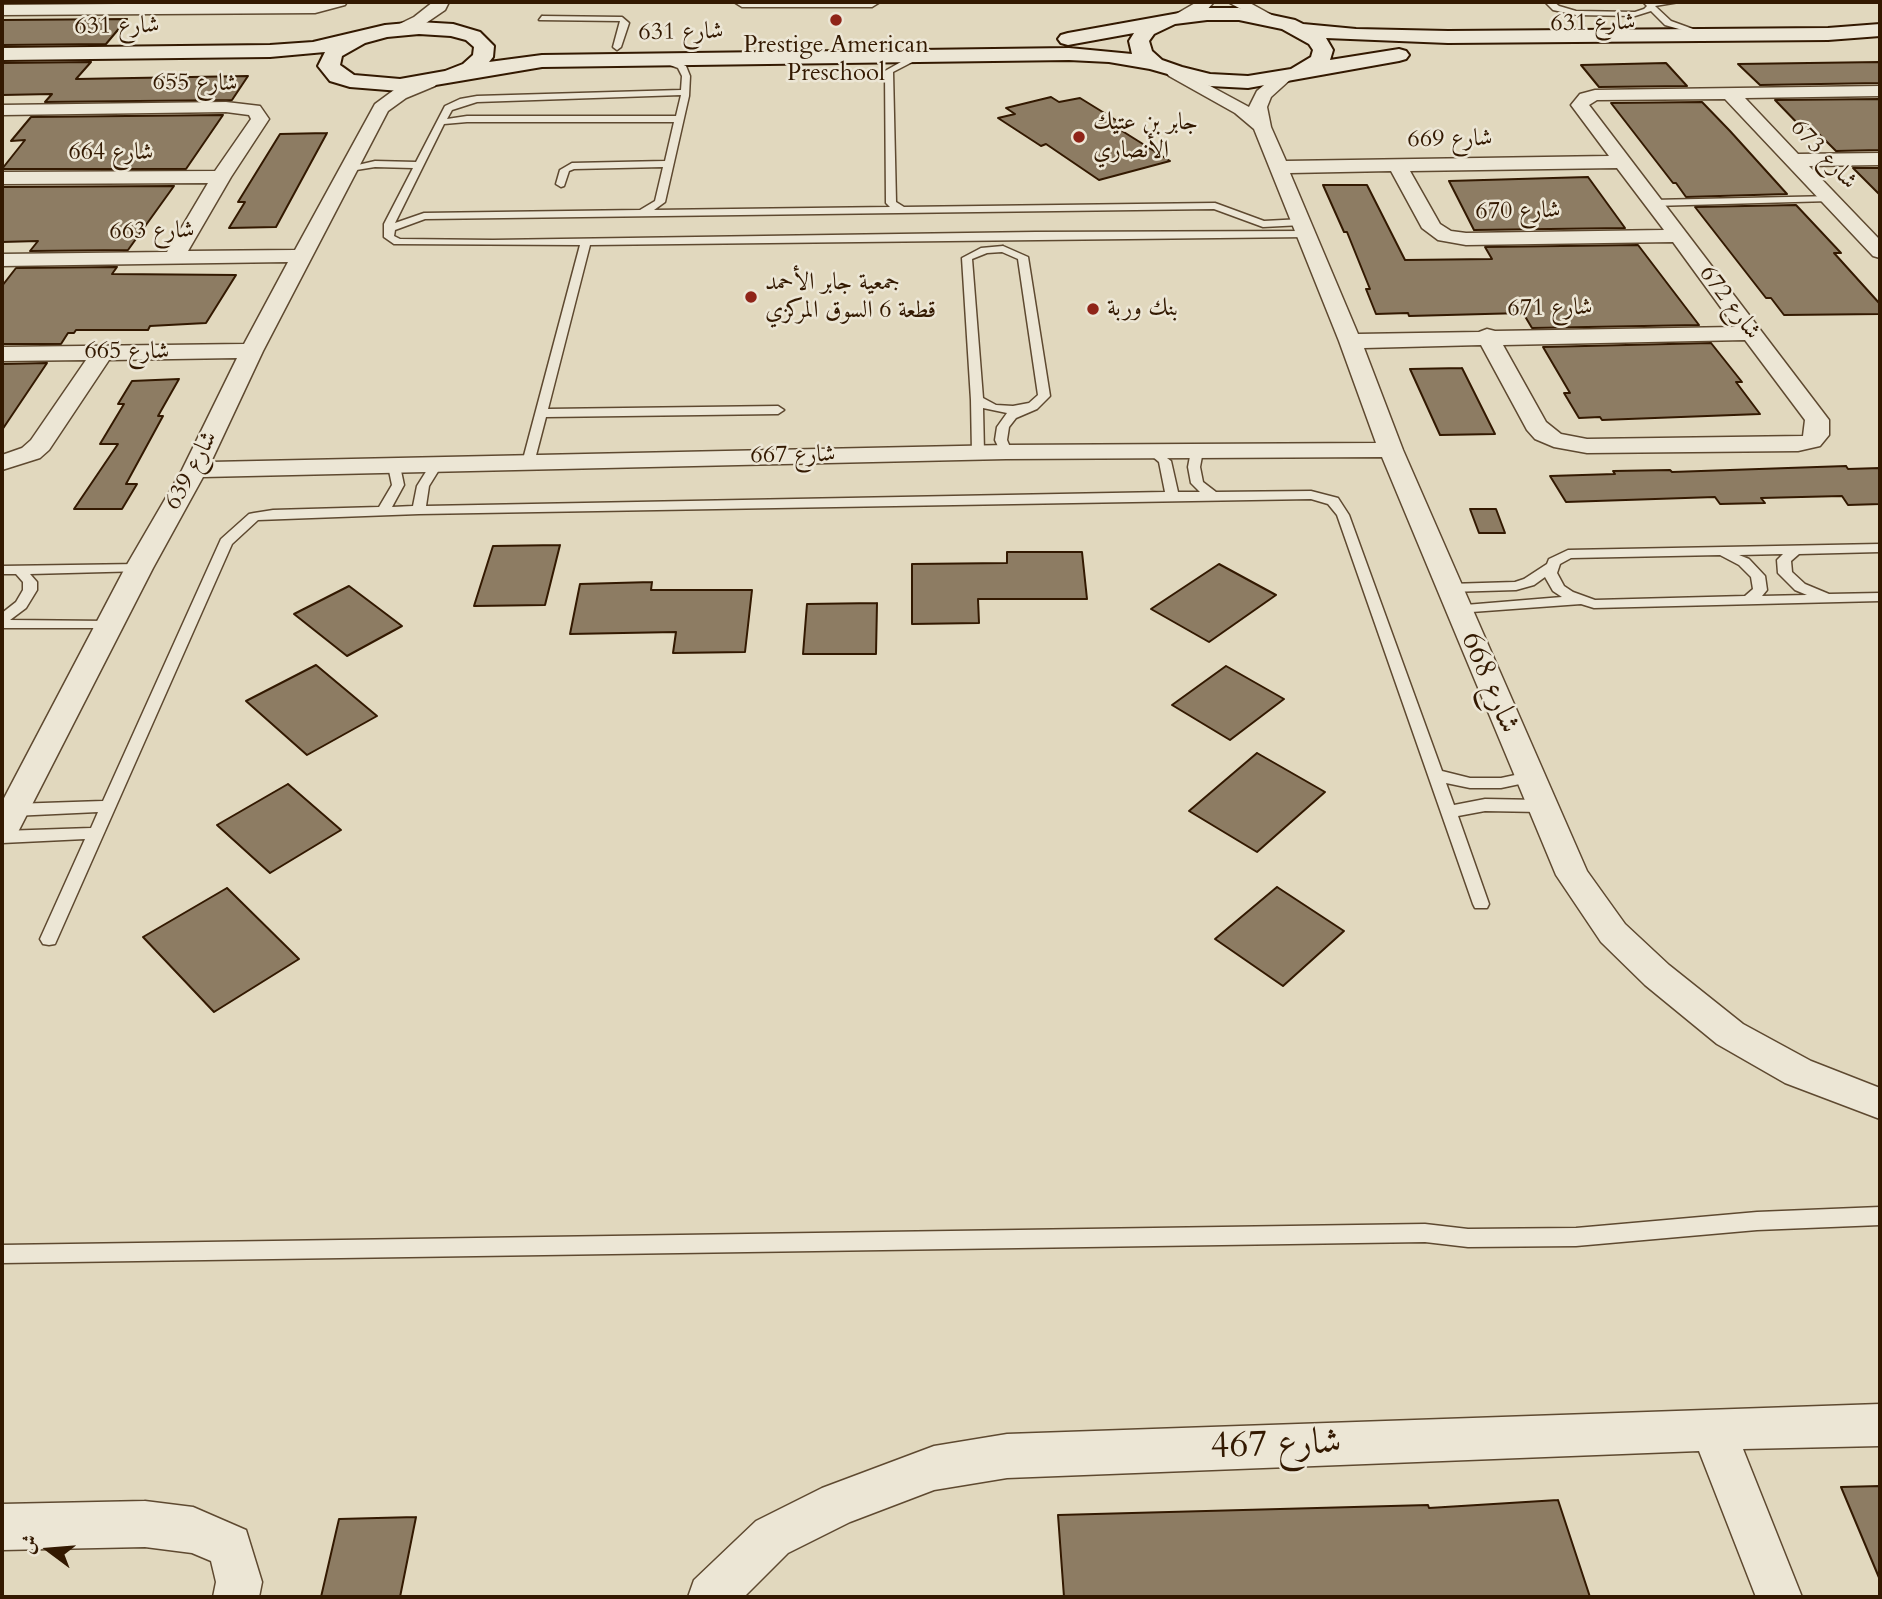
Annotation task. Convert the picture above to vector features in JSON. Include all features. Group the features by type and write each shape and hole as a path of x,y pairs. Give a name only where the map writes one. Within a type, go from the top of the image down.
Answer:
{"main road":[{"name":"شارع 631","path":"2,54 270,51 313,48 395,30 431,28 488,41 617,47 1024,43 1084,37 1207,14 1271,19 1304,30 1385,36 1558,26 1700,33 1828,34 1880,30"},
{"path":"1155,64 1142,52 1139,41 1146,30 1171,20"},
{"path":"1304,30 1317,40 1323,50 1320,60 1308,70"},
{"path":"342,77 329,66 330,59 335,52 358,39"},
{"path":"459,73 483,57 484,46 488,41"},
{"name":"شارع 631","path":"2,66 270,63 316,67 342,77 386,86 429,82 459,73 542,61 1093,55 1155,64 1210,80 1248,82 1416,53 1880,47"}],"street":[{"path":"2,10 98,6 314,8 339,2"},
{"path":"742,2 872,2"},
{"path":"1171,20 1198,10 1206,2"},
{"path":"1236,2 1271,19"},
{"path":"395,30 420,20 440,4 488,41"},
{"name":"شارع 668","path":"1175,72 1241,109 1262,127"},
{"path":"342,77 371,93 381,108 400,94 429,82"},
{"name":"شارع 668","path":"1283,78 1263,95 1258,107 1262,127 1350,341 1391,450 1572,875 1613,933 1657,975 1730,1034 1798,1072 1880,1104"},
{"name":"شارع 672","path":"1487,336 1536,425 1554,440 1587,446 1798,444 1811,441 1817,435 1817,420 1580,105 1586,98 1595,95 1880,91"},
{"name":"شارع 673","path":"1730,93 1876,243"},
{"name":"شارع 655","path":"2,110 226,107 254,110 260,119 220,177 174,257"},
{"name":"شارع 639","path":"5,826 108,625 195,470 252,351 381,108"},
{"path":"1795,160 1880,159"},
{"name":"شارع 669","path":"1280,167 1622,162"},
{"name":"شارع 670","path":"1398,166 1432,228 1445,236 1466,239 1678,236"},
{"name":"شارع 664","path":"2,178 220,177"},
{"name":"شارع 663","path":"2,260 303,256"},
{"name":"شارع 671","path":"1350,341 1487,336 1751,333"},
{"name":"شارع 665","path":"2,354 252,351"},
{"path":"2,463 31,453 40,445 103,352"},
{"name":"شارع 667","path":"195,470 1006,452 1391,450"},
{"name":"شارع 467","path":"711,1597 772,1537 838,1504 934,1468 1007,1456 1880,1425"},
{"path":"1713,1429 1779,1597"},
{"path":"2,1527 145,1524 193,1530 230,1546 239,1582 236,1597"}],"lane":[{"path":"1649,4 1675,2"},
{"path":"1552,5 1576,13 1627,14 1647,11 1649,4"},
{"path":"1649,4 1673,25 1700,33"},
{"path":"1552,5 1558,26"},
{"path":"542,18 622,19 625,23 617,47"},
{"path":"902,210 891,203 889,71 915,57"},
{"path":"642,213 660,202 685,92 686,76 682,66 665,60"},
{"path":"685,92 642,96 477,99 460,102 448,108 400,201 389,237 398,242 501,243 1230,234 1304,228"},
{"path":"637,118 650,110 651,102 642,96"},
{"path":"441,122 467,119 680,120"},
{"path":"354,160 381,156 421,160"},
{"path":"354,160 375,164 421,160"},
{"path":"561,184 565,170 577,166 669,164"},
{"path":"1653,203 1830,198"},
{"path":"400,201 410,210 424,216"},
{"path":"390,228 424,216 1215,206 1263,224 1304,228"},
{"path":"1065,207 1076,213 1081,221 1079,228 1069,234"},
{"path":"1114,207 1105,211 1102,220 1119,234"},
{"path":"790,239 802,232 806,224 804,219 791,211"},
{"path":"839,238 826,226 840,211"},
{"path":"549,242 539,235 538,230 558,214"},
{"path":"501,243 518,230 511,215"},
{"path":"1230,234 1238,229 1242,222 1241,215"},
{"path":"1006,452 1001,440 1003,427 1012,415 1040,401 1044,396 1023,257 1024,246 1035,235"},
{"path":"954,236 965,244 967,258 978,453"},
{"path":"528,463 586,242"},
{"path":"967,258 978,251 994,249 1011,251 1023,257"},
{"path":"977,400 992,408 1024,409"},
{"path":"541,413 778,410"},
{"path":"1152,451 1165,461 1172,496"},
{"path":"1196,451 1196,483 1213,496"},
{"path":"419,510 423,485 436,465"},
{"path":"383,511 398,485 394,466"},
{"path":"49,939 226,542 254,517 273,514 419,510 1172,496 1311,495 1333,502 1343,515 1481,904"},
{"path":"1453,599 1529,582 1560,557 1569,554 1880,548"},
{"path":"1795,550 1784,560 1786,573 1811,592 1835,598"},
{"path":"1720,551 1744,562 1758,576 1760,590 1748,601"},
{"path":"1550,567 1552,580 1558,588 1594,604 1880,597"},
{"path":"2,570 139,568"},
{"path":"2,622 21,605 30,590 30,582 20,570"},
{"path":"1453,599 1581,600"},
{"path":"2,622 108,625"},
{"path":"1436,775 1470,783 1501,783 1529,777"},
{"path":"1450,813 1485,805 1541,806"},
{"path":"5,826 109,806"},
{"path":"5,826 96,833"},
{"path":"2,1254 1425,1233 1468,1238 1576,1237 1757,1221 1880,1216"}],"building":[{"path":"127,19 106,44 2,45 2,20"},
{"path":"91,62 76,79 248,76 232,100 45,102 52,94 2,95 2,63"},
{"path":"1880,62 1880,83 1760,85 1738,64"},
{"path":"1666,63 1687,86 1599,87 1581,65"},
{"name":"جابر بن عتيك الأنصاري","path":"1051,97 1059,102 1080,98 1127,127 1119,129 1170,161 1099,180 1046,144 1041,146 998,118 1015,114 1006,108"},
{"path":"1880,99 1880,150 1836,151 1814,129 1803,129 1775,100"},
{"path":"1702,102 1787,194 1686,197 1611,103"},
{"path":"223,115 186,169 2,169 25,140 11,141 31,117"},
{"path":"327,133 276,227 229,228 245,202 238,202 280,134"},
{"path":"1853,168 1880,168 1880,195"},
{"path":"1588,177 1625,228 1474,230 1449,181"},
{"path":"1323,185 1367,185 1405,260 1492,259 1485,247 1638,245 1699,325 1532,328 1523,313 1409,316 1408,313 1376,314 1366,289 1370,289 1347,232 1344,232"},
{"path":"174,186 128,250 30,251 38,241 2,242 2,187"},
{"path":"1796,205 1841,253 1834,253 1880,304 1880,314 1784,315 1771,298 1766,298 1695,207"},
{"path":"117,267 112,274 236,275 206,323 150,326 148,330 76,330 74,333 68,333 61,344 2,344 2,286 16,268"},
{"path":"1711,343 1742,382 1736,382 1760,414 1602,420 1600,417 1579,418 1564,393 1570,393 1543,347"},
{"path":"47,363 2,430 2,364"},
{"path":"1462,368 1495,434 1440,435 1410,369"},
{"path":"179,379 158,416 163,416 126,484 137,484 122,509 74,509 118,444 100,444 124,404 118,404 132,381"},
{"path":"1846,466 1848,469 1880,468 1880,504 1848,505 1842,496 1761,498 1765,503 1720,504 1715,497 1566,502 1550,476 1615,474 1613,471 1672,472"},
{"path":"1470,509 1496,509 1505,533 1479,533"},
{"path":"560,545 545,605 474,606 493,546"},
{"path":"1007,552 1082,552 1087,599 978,599 979,623 912,624 912,564 1007,563"},
{"path":"1219,564 1276,595 1209,642 1151,609"},
{"path":"652,582 651,590 752,590 745,652 673,653 676,632 570,634 580,584"},
{"path":"349,586 402,626 347,656 294,614"},
{"path":"877,603 876,654 803,654 807,604"},
{"path":"316,665 377,716 307,755 246,701"},
{"path":"1226,666 1284,699 1230,740 1172,705"},
{"path":"1257,753 1325,792 1257,852 1189,811"},
{"path":"288,784 341,830 270,873 217,825"},
{"path":"1277,887 1344,931 1283,986 1215,939"},
{"path":"227,888 299,959 214,1012 143,937"},
{"path":"1880,1486 1880,1580 1841,1487"},
{"path":"1558,1500 1590,1597 1064,1597 1058,1515 1428,1505 1429,1508"},
{"path":"416,1517 400,1597 321,1597 339,1519"}],"place":[{"name":"Prestige American Preschool","path":"836,20"},
{"name":"جابر بن عتيك الأنصاري","path":"1079,137"},
{"name":"جمعية جابر الأحمد قطعة 6 السوق المركزي","path":"751,297"},
{"name":"بنك وربة","path":"1093,309"}]}
